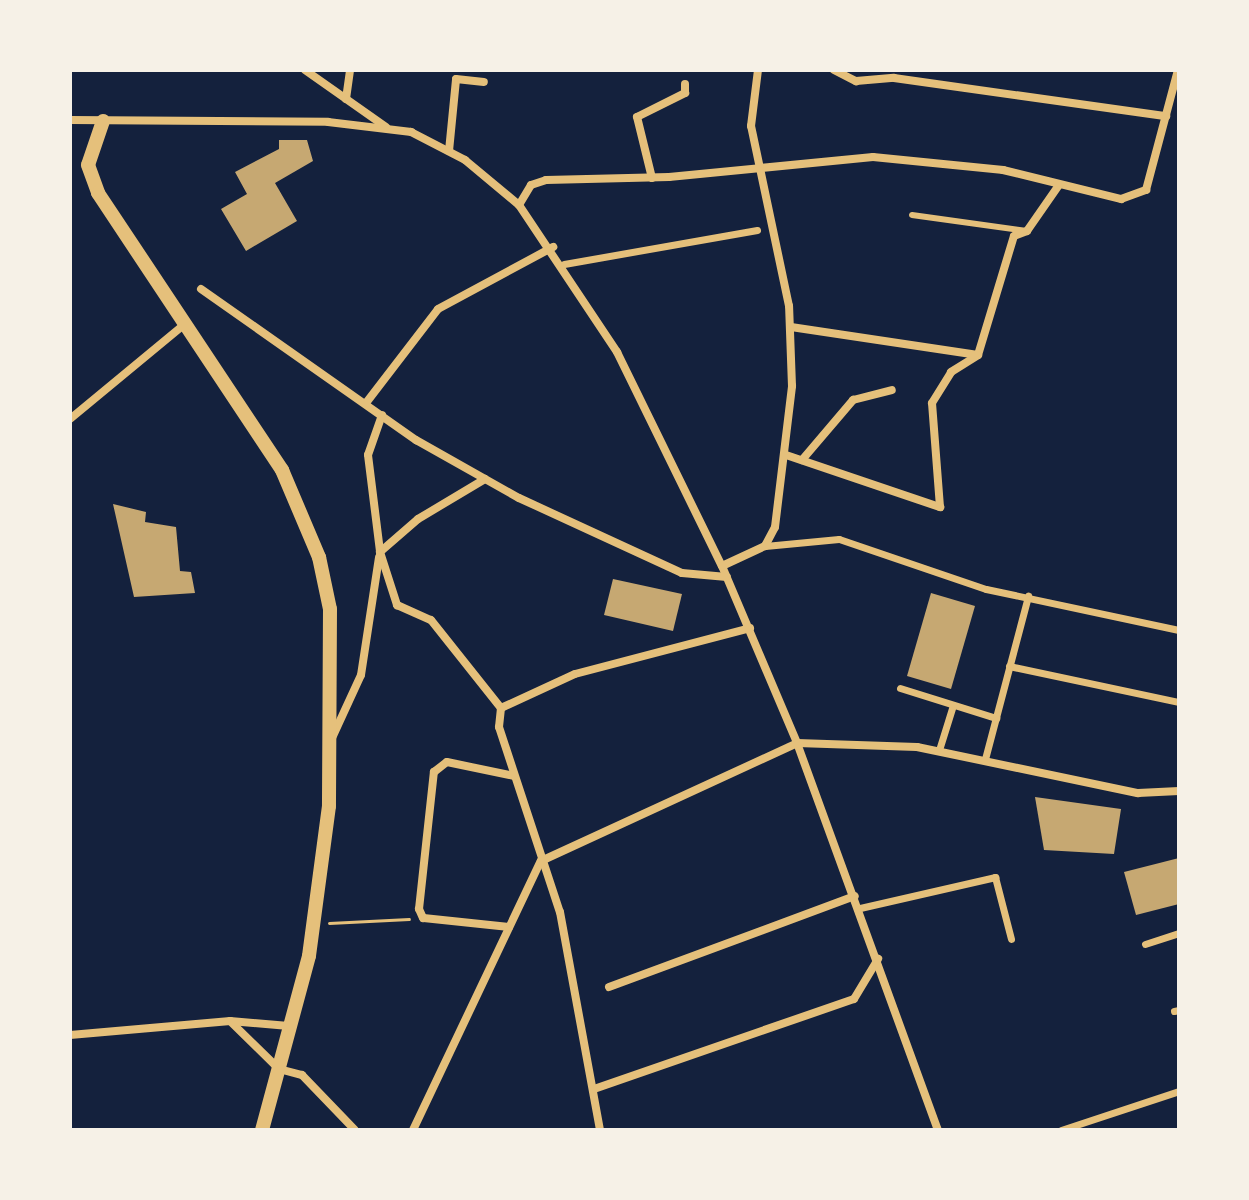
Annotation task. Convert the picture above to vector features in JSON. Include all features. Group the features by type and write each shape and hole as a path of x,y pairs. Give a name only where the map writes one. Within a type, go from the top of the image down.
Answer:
{"street":[{"path":"305,70 390,129 449,151 519,205 553,247 617,352 750,628 860,908 938,1130"},
{"path":"346,99 350,70"},
{"path":"758,70 751,96 759,168 791,327 786,455 765,546"},
{"path":"834,70 856,81 894,78 1166,116"},
{"path":"519,205 531,185 546,180 652,178 915,158 1121,199 1146,190 1178,70"},
{"path":"449,151 456,79 484,82"},
{"path":"652,178 637,117 685,93 685,84"},
{"path":"70,120 328,122 390,129"},
{"path":"103,121 88,165 98,193 282,470 319,557 336,648 332,738 313,922 262,1130"},
{"path":"786,455 940,507 932,403 951,372 978,355 1014,236 1027,231 1059,185"},
{"path":"564,264 757,230"},
{"path":"366,403 438,309 553,247"},
{"path":"201,289 382,415 485,479 682,573 727,577"},
{"path":"70,419 186,323"},
{"path":"791,327 978,355"},
{"path":"802,460 853,400 892,390"},
{"path":"382,415 368,455 380,552 397,605 431,620 501,708 499,727 560,912 600,1130"},
{"path":"332,738 361,675 380,552 418,519 485,479"},
{"path":"722,566 765,546 839,539 1028,596 1179,630"},
{"path":"985,759 1028,596"},
{"path":"501,708 575,674 750,628"},
{"path":"1009,666 1179,702"},
{"path":"900,688 996,718"},
{"path":"939,750 953,705"},
{"path":"413,1130 541,861 797,743 939,750 1138,793 1179,791"},
{"path":"509,927 423,918 434,772 447,762 514,776"},
{"path":"860,908 995,877 1011,939"},
{"path":"609,987 855,896"},
{"path":"1145,944 1179,933"},
{"path":"594,1089 854,999 878,959"},
{"path":"70,1035 230,1021 290,1022"},
{"path":"230,1021 279,1069 302,1075 355,1130"},
{"path":"1060,1129 1179,1091"}],"lane":[{"path":"912,215 1027,231"}],"path":[{"path":"313,922 423,918"}],"building":[{"path":"279,140 307,140 313,161 275,183 297,221 246,251 221,209 247,194 235,172 279,149"},
{"path":"113,504 146,512 145,522 176,527 180,571 191,572 195,593 134,597"},
{"path":"613,579 682,594 673,631 604,615"},
{"path":"931,593 975,606 951,689 907,676"},
{"path":"1035,797 1121,809 1114,854 1044,850"},
{"path":"1179,858 1179,904 1136,915 1124,872"}]}
